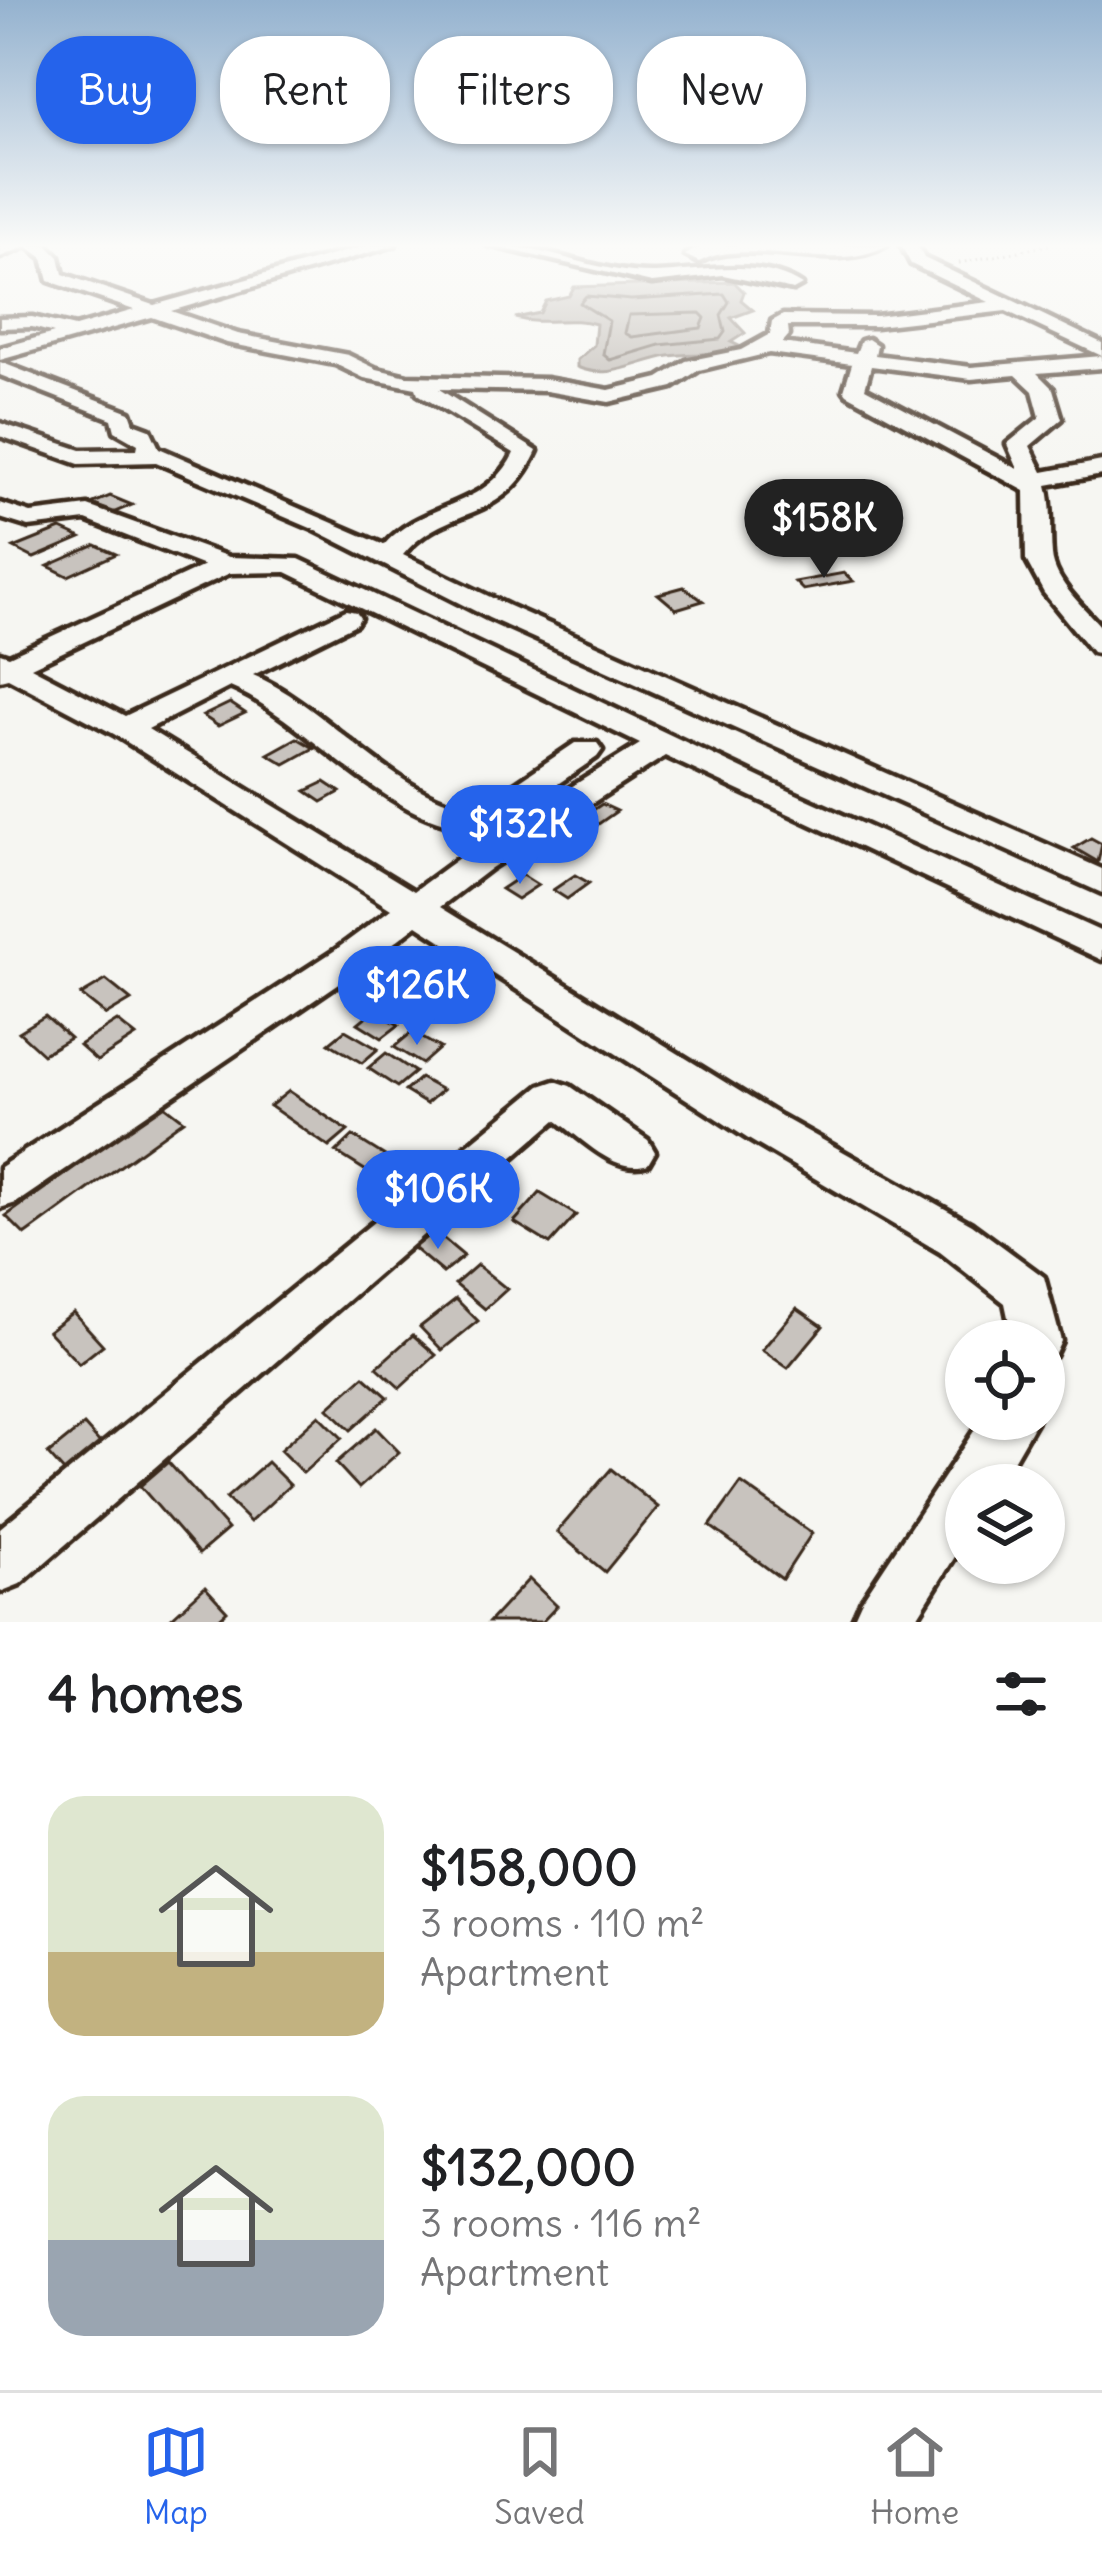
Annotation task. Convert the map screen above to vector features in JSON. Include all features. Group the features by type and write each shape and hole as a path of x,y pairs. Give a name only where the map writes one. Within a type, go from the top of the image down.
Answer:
{"street":[{"path":"0,354 114,321"},
{"path":"183,321 234,339 341,359 371,374 407,382 547,386 609,396 666,383 693,365 767,347 971,373 1102,362"},
{"path":"767,347 780,335 782,321"},
{"path":"847,321 876,321 854,390 1035,484 1102,468"},
{"path":"1037,321 1102,350"},
{"path":"0,322 32,322 72,332"},
{"path":"1051,327 1102,327"},
{"path":"0,368 123,416 123,426 142,434 148,444 146,454"},
{"path":"1022,369 1043,389 1051,419 1018,444 1041,511 1039,560 1066,605 1102,646"},
{"path":"387,558 392,548 437,519 490,501 512,477 526,451 485,430 457,405 407,382"},
{"path":"0,429 80,457 159,455 322,524 387,558 1102,882"},
{"path":"2,512 29,520 88,513 226,566"},
{"path":"2,667 226,566 290,564 1102,947"},
{"path":"125,728 346,618"},
{"path":"2,667 125,728 765,1128 956,1238 1027,1292 1033,1320"},
{"path":"229,676 277,697 392,783 451,815 472,820 487,818 586,750"},
{"path":"0,1190 347,960 479,860 663,743"},
{"path":"0,1564 555,1096 633,1152"},
{"path":"881,1622 945,1523"}],"water":[{"path":"536,321 734,321 745,333 731,342 743,348 669,356 601,372 577,367 577,360 594,345 596,324"}],"building":[{"path":"110,496 132,505 113,513 91,504"},
{"path":"61,529 81,538 34,558 14,548"},
{"path":"96,545 116,554 68,576 48,566"},
{"path":"844,573 853,581 803,590 795,582"},
{"path":"684,587 703,601 676,609 658,594"},
{"path":"230,703 245,713 218,726 203,716"},
{"path":"297,738 314,748 285,764 268,754"},
{"path":"325,782 340,792 322,802 306,791"},
{"path":"602,804 617,811 584,834 569,826"},
{"path":"1091,838 1102,844 1098,862 1074,848"},
{"path":"522,875 538,885 517,899 501,889"},
{"path":"575,875 589,883 567,899 553,890"},
{"path":"106,980 131,1000 106,1015 81,995"},
{"path":"374,1010 399,1025 382,1038 358,1023"},
{"path":"45,1016 70,1038 43,1054 19,1032"},
{"path":"117,1021 136,1036 97,1061 79,1045"},
{"path":"345,1030 378,1049 362,1063 329,1043"},
{"path":"412,1032 440,1048 422,1064 394,1047"},
{"path":"386,1053 415,1072 397,1087 368,1068"},
{"path":"420,1078 442,1090 426,1104 405,1091"},
{"path":"289,1091 348,1131 329,1147 270,1106"},
{"path":"163,1104 184,1120 25,1235 6,1216"},
{"path":"353,1136 385,1156 368,1172 336,1152"},
{"path":"540,1193 576,1215 550,1244 514,1222"},
{"path":"434,1231 464,1256 443,1273 413,1248"},
{"path":"477,1265 507,1289 485,1309 455,1284"},
{"path":"456,1299 478,1321 442,1350 420,1327"},
{"path":"797,1308 823,1326 788,1368 762,1350"},
{"path":"73,1312 103,1345 79,1364 48,1331"},
{"path":"413,1335 436,1355 400,1388 377,1367"},
{"path":"364,1376 388,1397 351,1430 328,1408"},
{"path":"319,1415 342,1438 303,1473 280,1450"},
{"path":"84,1425 101,1444 65,1473 48,1454"},
{"path":"376,1428 399,1452 359,1488 336,1463"},
{"path":"168,1462 228,1529 199,1554 140,1486"},
{"path":"267,1462 290,1485 250,1522 226,1498"},
{"path":"611,1469 658,1507 605,1572 557,1532"},
{"path":"741,1483 812,1533 782,1579 710,1526"},
{"path":"529,1579 557,1606 542,1622 489,1622"},
{"path":"205,1587 227,1611 215,1622 167,1622"}]}
